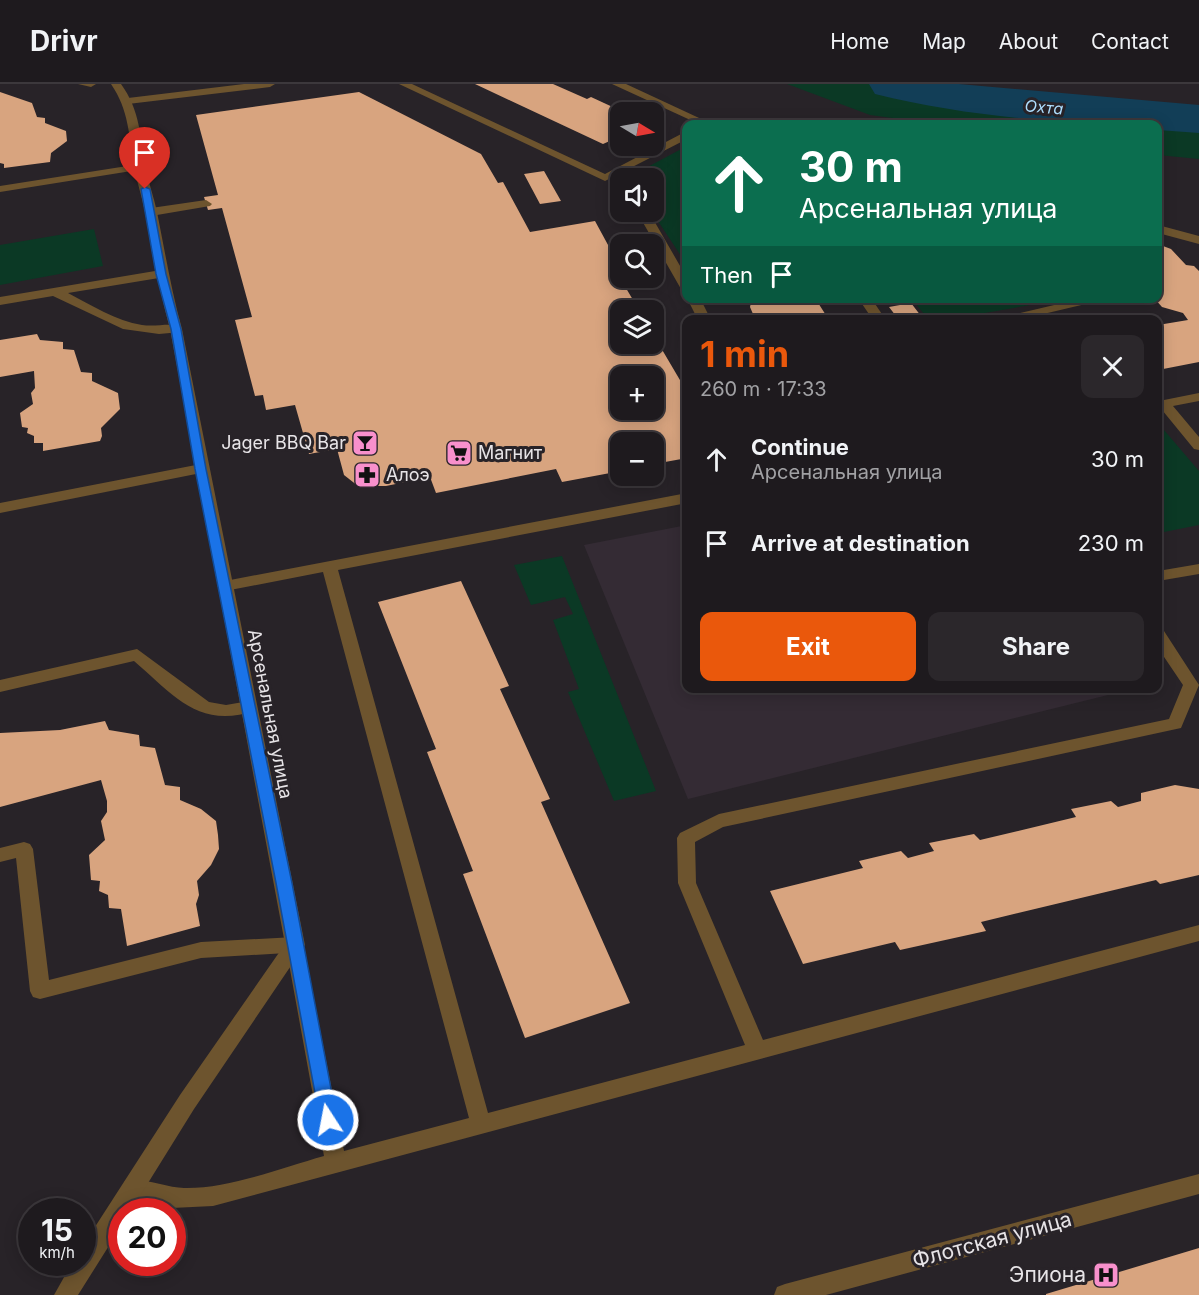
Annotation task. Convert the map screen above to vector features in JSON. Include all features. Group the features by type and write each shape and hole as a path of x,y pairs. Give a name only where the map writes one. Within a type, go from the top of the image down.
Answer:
{"street":[{"path":"83,84 91,84"},
{"name":"Арсенальная улица","path":"116,84 128,101 136,133 140,167 151,212 161,274 176,329 336,1164"},
{"path":"128,101 270,84"},
{"path":"404,84 610,181"},
{"path":"617,84 698,120"},
{"path":"605,178 682,138"},
{"path":"0,189 140,167"},
{"path":"151,212 206,204"},
{"path":"648,222 682,279"},
{"path":"1162,230 1199,240"},
{"path":"0,301 161,274"},
{"path":"55,292 132,329 157,332 176,329"},
{"path":"1022,315 1080,303"},
{"path":"1162,404 1199,397"},
{"path":"1162,405 1199,446"},
{"path":"0,508 201,469"},
{"path":"225,586 682,499"},
{"path":"329,566 481,1125"},
{"path":"1162,575 1199,569"},
{"path":"757,1050 687,883 686,838 719,820 1175,724 1191,685 1162,641"},
{"path":"0,686 137,655 198,703 213,711 231,712 249,707"},
{"path":"0,855 24,849 40,992 201,950 295,945"},
{"path":"133,1188 158,1197 186,1200 213,1196 1199,933"},
{"path":"65,1295 187,1102 295,945"},
{"name":"Флотская улица","path":"785,1295 1199,1184"}],"shaded area":[{"path":"682,526 682,693 1113,693 688,799 584,545"}],"green space":[{"path":"787,84 874,84 974,106 1159,120 907,120 870,115"},
{"path":"1162,120 1199,123 1199,159 1162,155"},
{"path":"682,149 682,257 659,222 664,222 664,168 646,168"},
{"path":"94,229 103,266 0,285 0,245"},
{"path":"915,303 1042,303 973,315 925,315"},
{"path":"1162,430 1199,471 1199,525 1162,532"},
{"path":"562,556 656,791 614,801 568,692 579,689 553,620 573,614 565,597 531,605 514,565"}],"building":[{"path":"475,84 553,84 587,99 591,97 610,106 610,141 603,144"},
{"path":"0,92 32,103 37,117 45,118 45,123 66,131 67,141 51,153 50,162 4,168 4,164 0,163"},
{"path":"359,92 481,154 498,183 503,182 530,232 595,221 610,249 610,288 626,288 633,300 610,300 610,354 664,353 682,384 682,459 664,462 664,432 610,432 610,473 562,482 556,469 436,493 430,477 386,486 358,486 344,475 337,449 309,454 295,405 266,410 263,395 255,396 235,320 252,317 222,208 208,210 204,197 218,195 196,115"},
{"path":"544,171 561,201 540,204 524,174"},
{"path":"1162,246 1171,249 1186,265 1194,266 1199,271 1199,362 1162,369 1162,324 1188,320 1183,313 1162,307 1158,303 1162,303"},
{"path":"751,303 818,303 826,315 751,315 753,314"},
{"path":"911,303 920,315 895,315 889,307"},
{"path":"37,334 40,340 63,342 63,349 74,350 81,372 92,373 92,381 118,393 120,409 101,428 100,441 43,451 43,443 34,443 34,436 27,433 28,428 22,427 20,413 33,404 31,393 35,388 34,371 0,377 0,340"},
{"path":"461,581 509,686 500,689 550,799 541,802 630,1003 525,1038 463,874 473,871 427,752 436,749 378,602"},
{"path":"105,721 109,730 139,735 140,746 155,748 165,785 180,787 180,800 201,809 216,821 218,835 219,849 211,865 197,881 199,895 196,904 200,926 127,946 121,909 109,908 108,895 99,891 100,881 91,880 89,855 105,840 101,821 107,812 107,801 101,780 0,807 0,733 60,730"},
{"path":"1175,785 1199,789 1199,875 1160,884 1156,880 981,922 986,931 900,950 895,942 803,964 770,891 863,868 859,861 901,851 908,858 934,851 929,843 974,834 980,840 1076,817 1071,809 1111,801 1118,807 1141,801 1141,793"},
{"path":"1199,1248 1199,1295 1046,1295 1046,1294"}],"waterway":[{"name":"Охта","path":"891,84 976,101 1199,119"}],"place":[{"name":"Jager BBQ Bar","path":"365,443"},
{"name":"Магнит","path":"459,453"},
{"name":"Алоэ","path":"367,475"},
{"name":"Эпиона","path":"1106,1275"}],"route":[{"path":"145,189 161,274 176,329 201,469 284,883 328,1120"}]}
